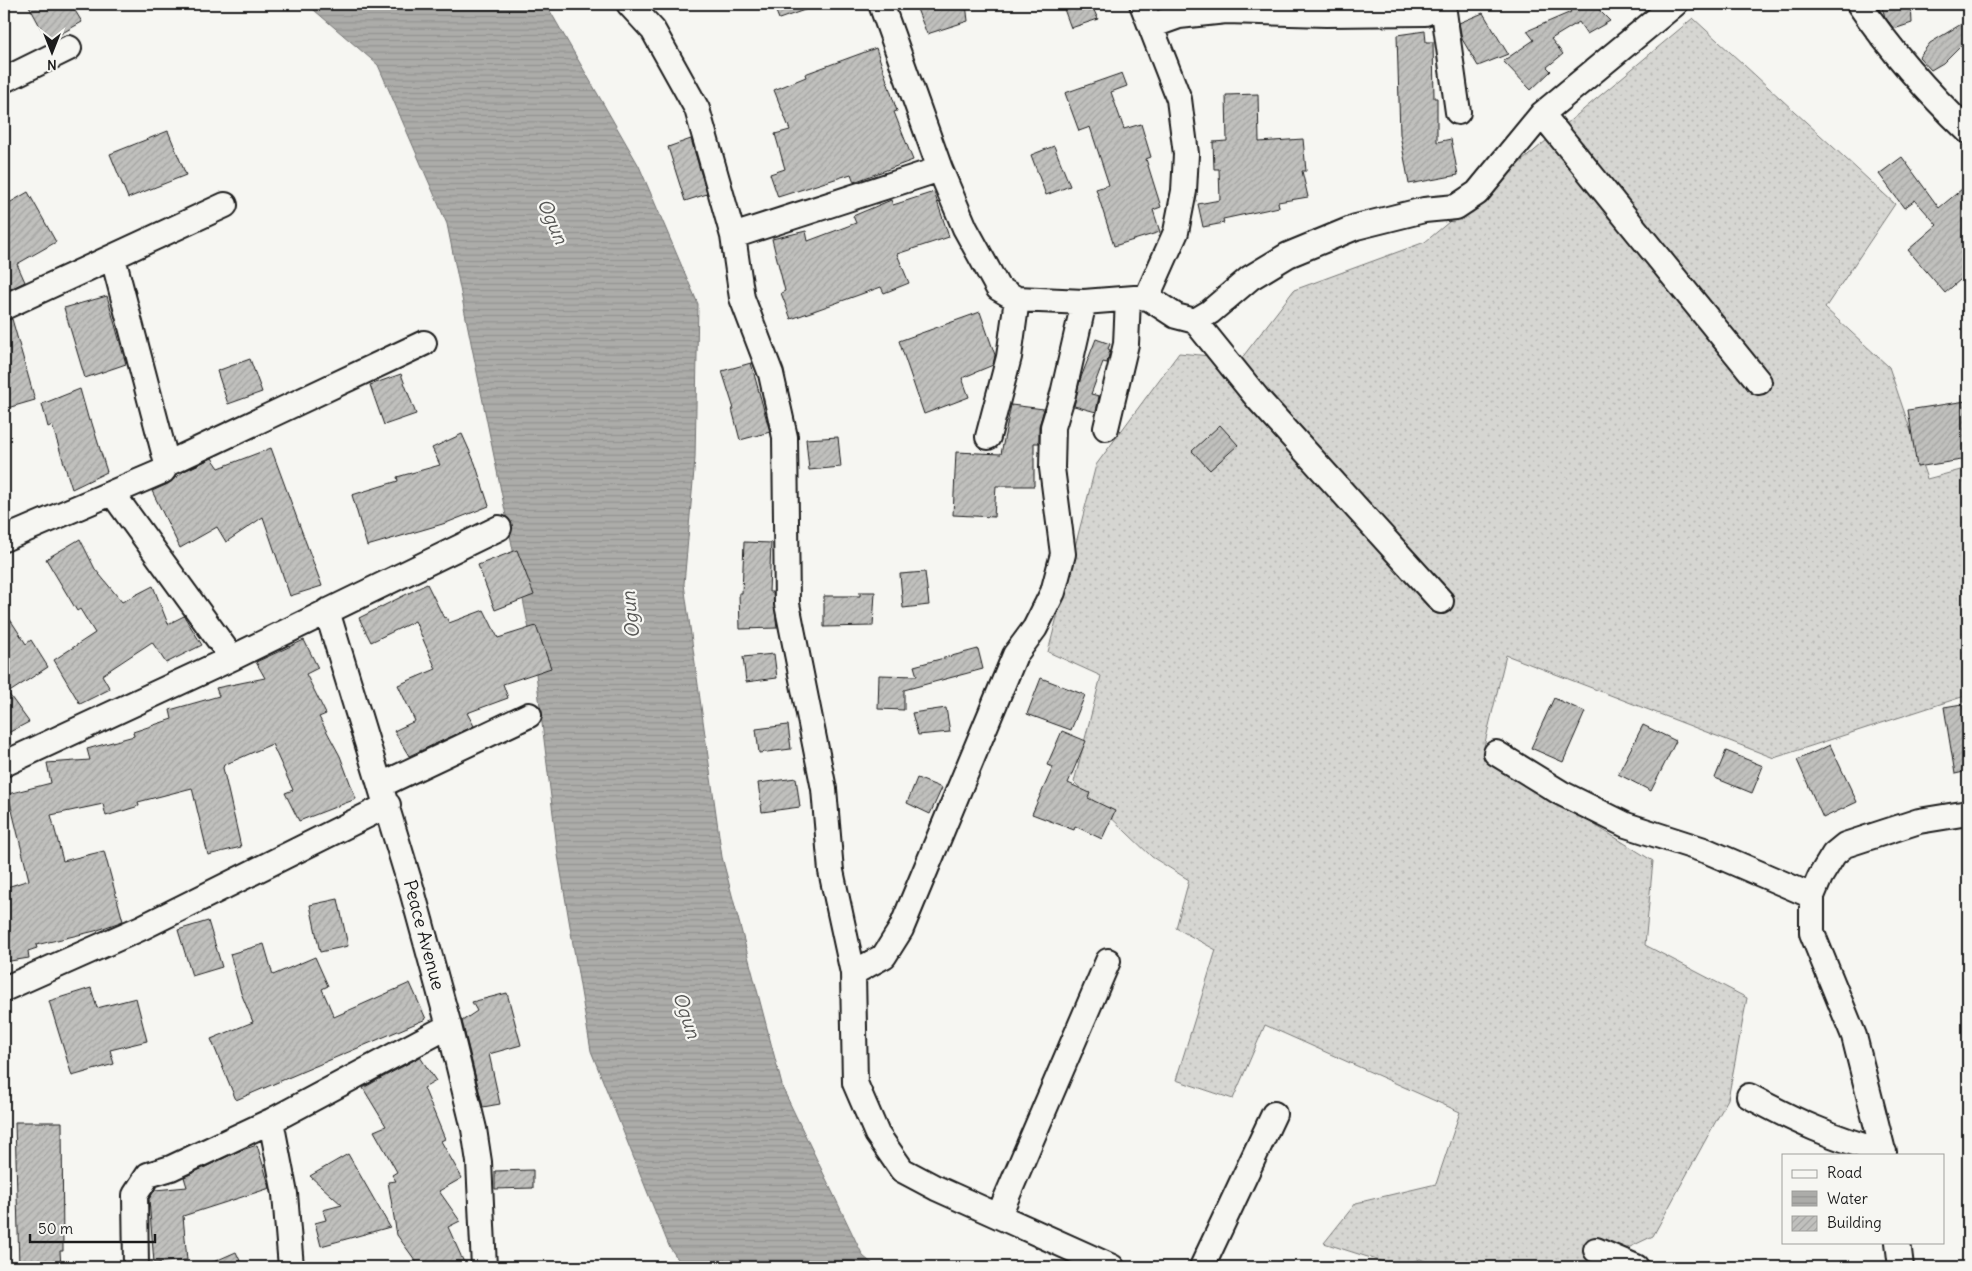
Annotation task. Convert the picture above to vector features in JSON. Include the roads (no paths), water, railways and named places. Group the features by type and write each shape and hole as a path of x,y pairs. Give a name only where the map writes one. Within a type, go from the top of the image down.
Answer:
{"street":[{"path":"629,4 653,30 697,109 733,236 742,298 771,374 784,437 787,604 824,789 831,871 853,973 855,1083 877,1134 902,1170 936,1188 1112,1267"},
{"path":"881,4 940,169 965,228 998,288 1017,299 1084,302 1138,298 1176,316 1195,321 1258,399 1441,601"},
{"path":"1106,428 1138,298 1176,232 1184,191 1186,154 1179,99 1142,4"},
{"path":"1195,321 1210,312 1250,278 1288,255 1356,227 1424,210 1456,207 1477,193 1542,114 1675,4"},
{"path":"1859,4 1886,44 1937,101 1968,130"},
{"path":"1151,26 1179,16 1226,11 1326,14 1425,13 1444,5 1458,112"},
{"path":"4,80 69,48"},
{"path":"1542,114 1759,382"},
{"path":"733,236 940,169"},
{"path":"4,307 225,205"},
{"path":"113,258 167,464"},
{"path":"988,437 1009,358 1017,299"},
{"path":"853,973 884,956 901,929 1015,655 1035,628 1052,592 1063,554 1052,468 1053,427 1063,394 1084,302"},
{"path":"4,539 163,471 167,464 424,343"},
{"path":"113,494 232,658"},
{"path":"4,764 232,658 499,528"},
{"name":"Peace Avenue","path":"327,611 385,795 449,1026 474,1128 479,1162 484,1267"},
{"path":"4,990 141,928 529,715"},
{"path":"1496,753 1561,793 1626,825 1707,851 1812,896"},
{"path":"1884,1153 1854,1036 1812,934 1812,896 1820,877 1834,854 1845,845 1919,821 1968,813"},
{"path":"999,1215 1108,961"},
{"path":"136,1267 135,1195 148,1175 171,1168 271,1121 449,1026"},
{"path":"1749,1096 1798,1123 1840,1140 1884,1153"},
{"path":"1202,1267 1274,1114"},
{"path":"271,1121 285,1194 291,1267"},
{"path":"1898,1244 1901,1267"},
{"path":"1596,1250 1636,1267"}],"water":[{"name":"Ogun","path":"307,4 546,4 639,166 698,304 695,459 684,584 722,857 783,1089 863,1256 876,1267 683,1267 669,1246 591,1051 558,855 533,649 447,224 378,65"}]}
